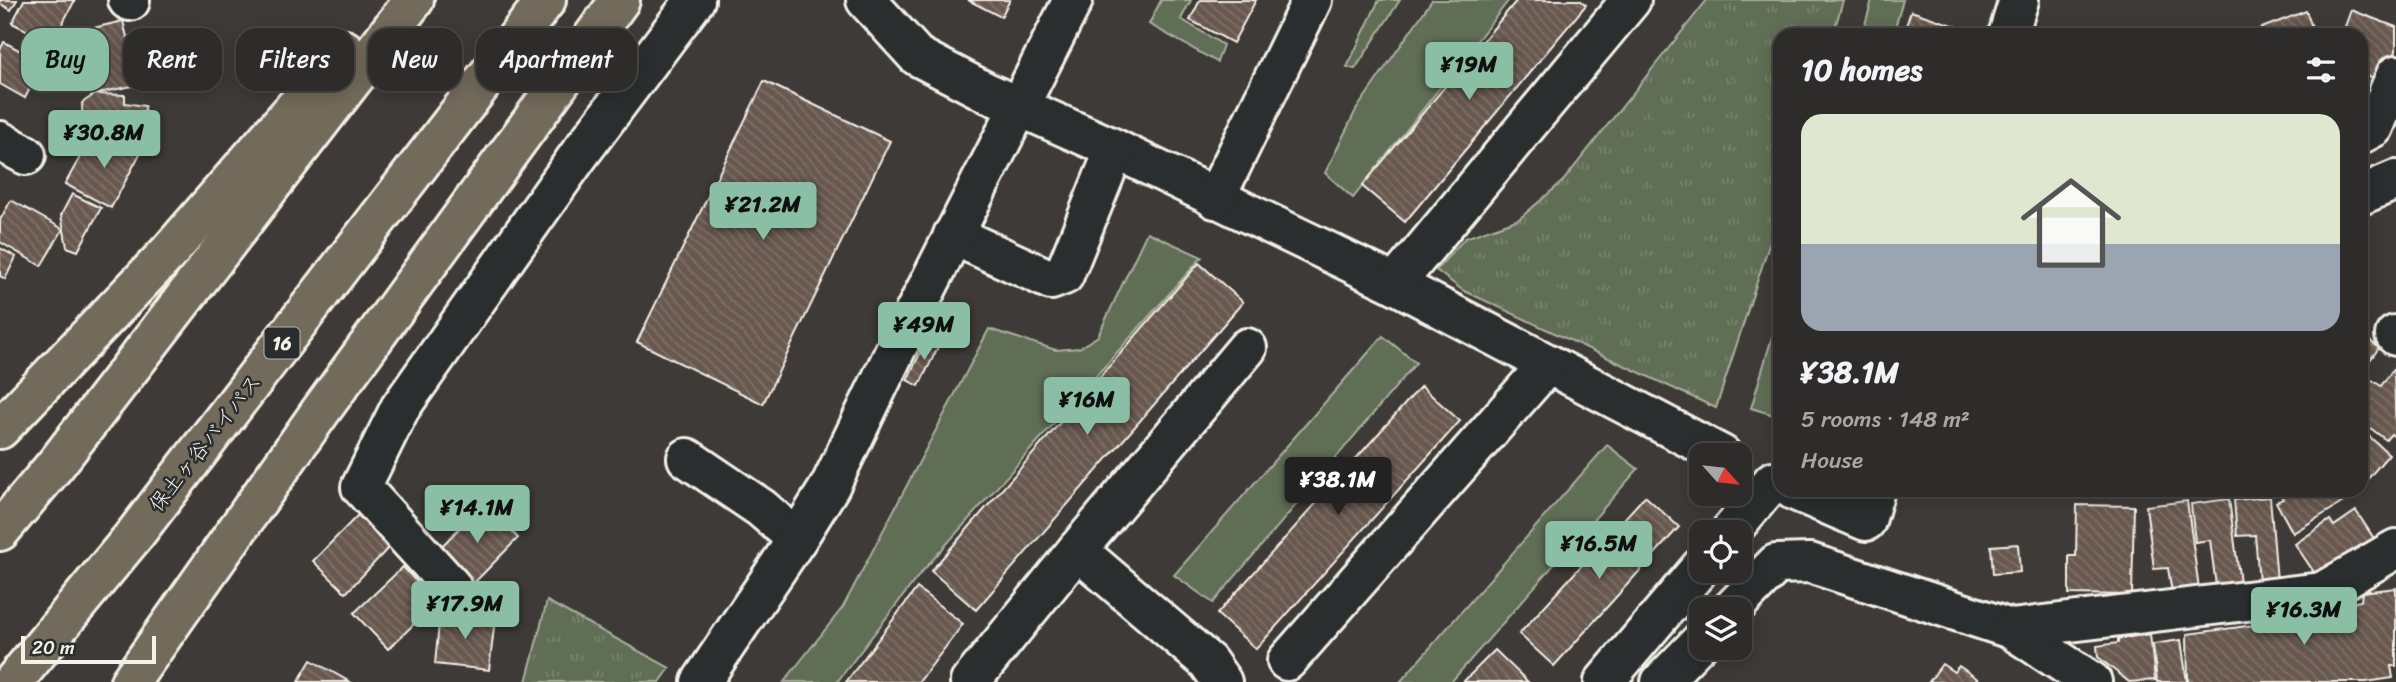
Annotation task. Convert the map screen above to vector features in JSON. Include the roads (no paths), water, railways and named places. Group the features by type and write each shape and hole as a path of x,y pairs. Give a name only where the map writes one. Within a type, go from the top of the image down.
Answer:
{"highway":[{"path":"0,429 170,251 390,0"},
{"path":"0,531 57,463 414,0"},
{"name":"保土ヶ谷バイパス","path":"13,682 136,533 547,0"},
{"path":"130,682 320,412 621,0"},
{"path":"103,682 204,562 320,412"}],"street":[{"path":"451,586 361,487 400,408 578,156 695,0"},
{"path":"866,0 917,56 1395,284 1699,443"},
{"path":"701,682 830,486 953,235 1073,0"},
{"path":"1215,199 1312,0"},
{"path":"1395,284 1631,0"},
{"path":"2010,28 2019,0"},
{"path":"2368,130 2374,127 2396,75"},
{"path":"953,235 1051,280 1063,275 1115,149"},
{"path":"2368,192 2396,180"},
{"path":"970,682 1247,348"},
{"path":"1287,661 1548,365"},
{"path":"687,458 761,508 797,539"},
{"path":"1752,470 1773,480"},
{"path":"1743,520 1773,493"},
{"path":"1810,497 1866,521 1873,497"},
{"path":"2011,629 2322,592 2396,549"},
{"path":"1077,550 1208,662 1222,682"},
{"path":"1744,597 1776,564 1810,563 2011,629 2092,682"},
{"path":"1604,682 1689,581"},
{"path":"1663,681 1689,654"}]}
